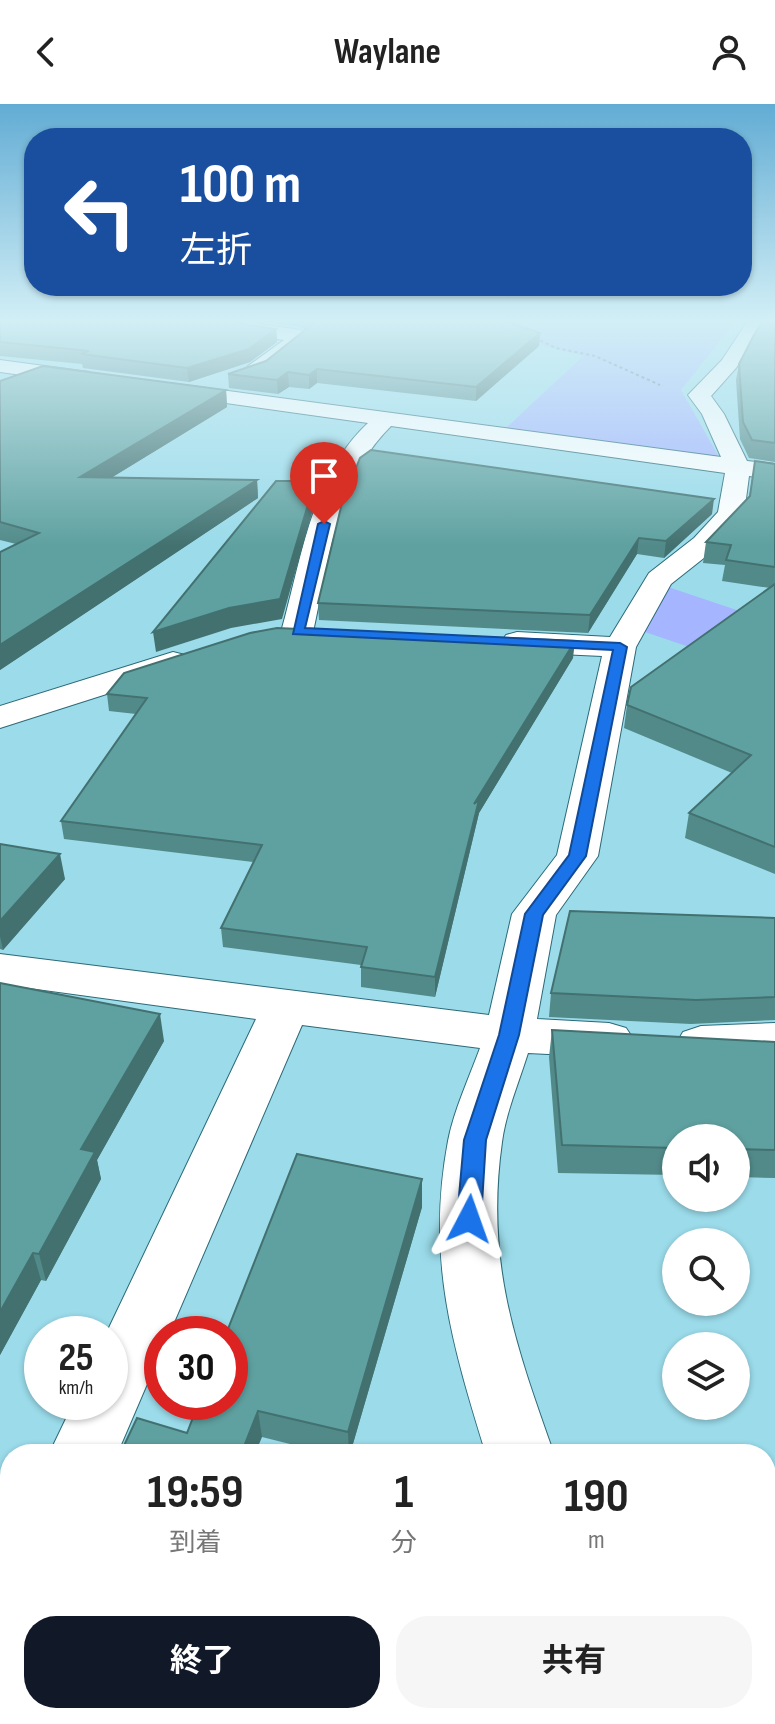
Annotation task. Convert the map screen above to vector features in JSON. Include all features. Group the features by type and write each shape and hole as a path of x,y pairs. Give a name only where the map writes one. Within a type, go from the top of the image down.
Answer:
{"street":[{"path":"207,395 775,472"},
{"path":"517,1444 483,1343 467,1245 475,1140 509,1035 534,914 577,856 620,647 659,579 704,544 731,514 738,467 699,395"},
{"path":"297,633 331,497 359,444 385,419"},
{"path":"482,640 620,647"},
{"path":"0,717 201,653"},
{"path":"0,969 509,1035 653,1043 775,1040"},
{"path":"128,1355 286,1006"},
{"path":"88,1444 99,1420"}],"shaded area":[{"path":"542,395 684,395 719,457 506,428"},
{"path":"668,587 775,623 775,676 645,632"}],"building":[{"path":"0,395 218,395 80,477 257,480 0,645 0,552 39,533 0,522"},
{"path":"741,395 775,395 775,443 752,440 743,422"},
{"path":"371,450 714,499 666,541 639,538 590,615 318,603 342,503 360,458"},
{"path":"755,461 775,464 775,567 726,560 731,545 706,542 750,496"},
{"path":"276,481 315,481 280,599 229,608 153,632"},
{"path":"775,584 775,847 689,813 751,755 627,705 631,687"},
{"path":"277,628 575,641 474,804 479,800 435,977 361,967 367,947 221,928 262,845 61,821 147,698 107,694 124,673 250,633"},
{"path":"0,844 60,854 0,921"},
{"path":"570,911 775,918 775,997 696,1000 551,993"},
{"path":"0,983 160,1014 81,1149 95,1152 39,1254 33,1253 0,1312"},
{"path":"552,1030 775,1042 775,1150 750,1149 750,1124 662,1124 662,1148 562,1145"},
{"path":"297,1154 422,1179 348,1432 258,1411 245,1444 125,1444 137,1418 187,1433 192,1420 248,1420 248,1316 233,1316"}],"route":[{"path":"324,524 297,632 620,647 577,856 534,914 509,1035 475,1140 469,1219"}]}
